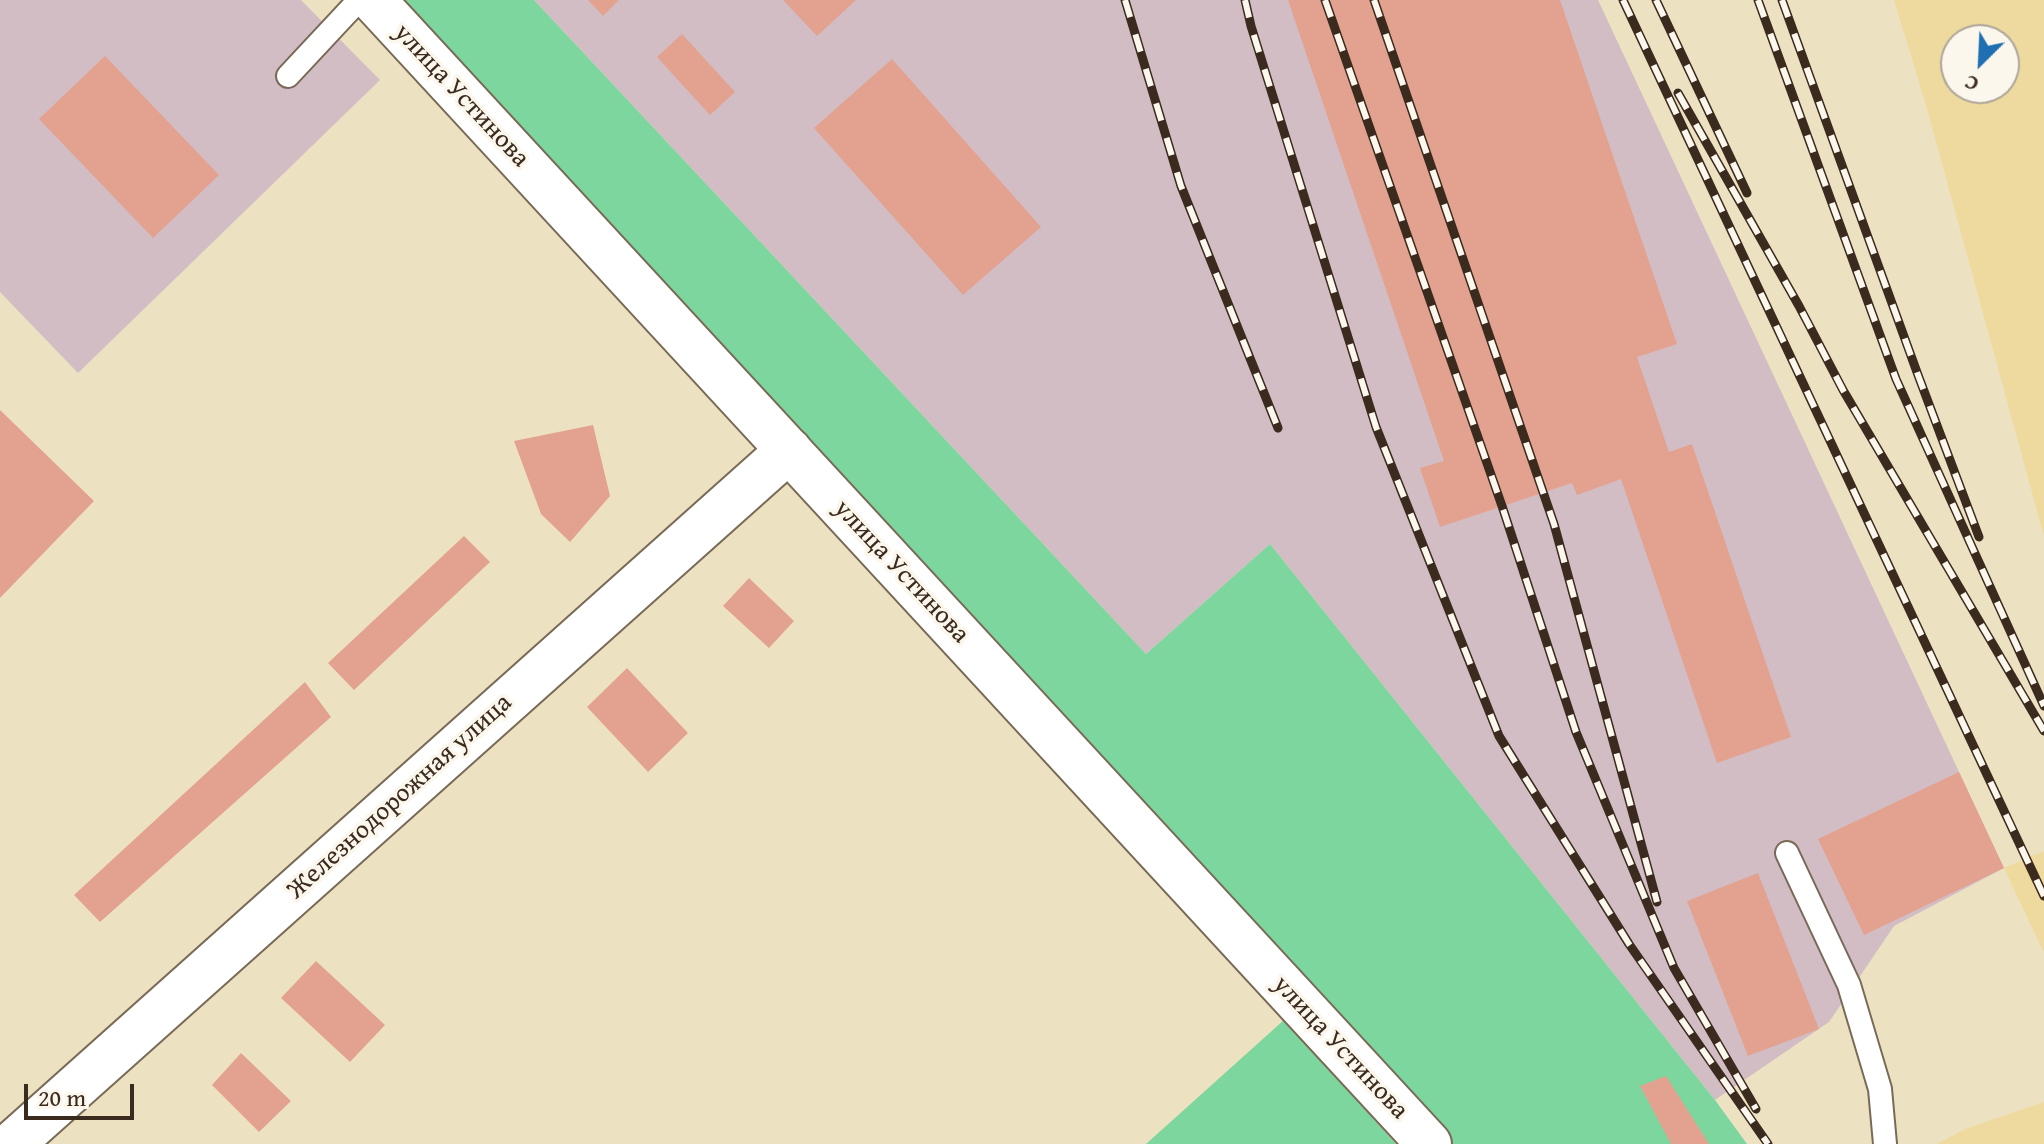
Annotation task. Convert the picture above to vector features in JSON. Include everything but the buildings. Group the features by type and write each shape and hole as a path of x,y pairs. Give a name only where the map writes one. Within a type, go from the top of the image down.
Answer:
{"street":[{"name":"улица Устинова","path":"373,0 1429,1144"},
{"name":"Железнодорожная улица","path":"12,1144 789,450"}],"lane":[{"path":"288,76 359,0"},
{"path":"1787,853 1849,985 1880,1089 1885,1144"}],"shaded area":[{"path":"0,0 301,0 380,80 78,373 0,292"},
{"path":"534,0 1598,0 2004,868 1894,926 1829,1022 1715,1100 1270,544 1146,654"}],"green space":[{"path":"373,0 534,0 1146,654 1270,544 1747,1144 1429,1144"},
{"path":"1284,1020 1396,1144 1146,1144"}],"sand":[{"path":"1894,0 2044,0 2044,536 1926,105"},
{"path":"2044,851 2044,953 2004,868"},
{"path":"2044,1102 2044,1144 1937,1144 1965,1129"}],"railway":[{"path":"1125,0 1181,186 1278,428"},
{"path":"1245,0 1376,427 1499,736 1629,944 1768,1144"},
{"path":"1325,0 1502,506 1576,732 1674,968 1756,1109"},
{"path":"1374,0 1554,524 1657,902"},
{"path":"1623,0 2044,896"},
{"path":"1656,0 1747,193"},
{"path":"1758,0 1896,379 2044,706"},
{"path":"1782,0 1979,537"},
{"path":"1678,93 1843,390 2044,731"}]}
